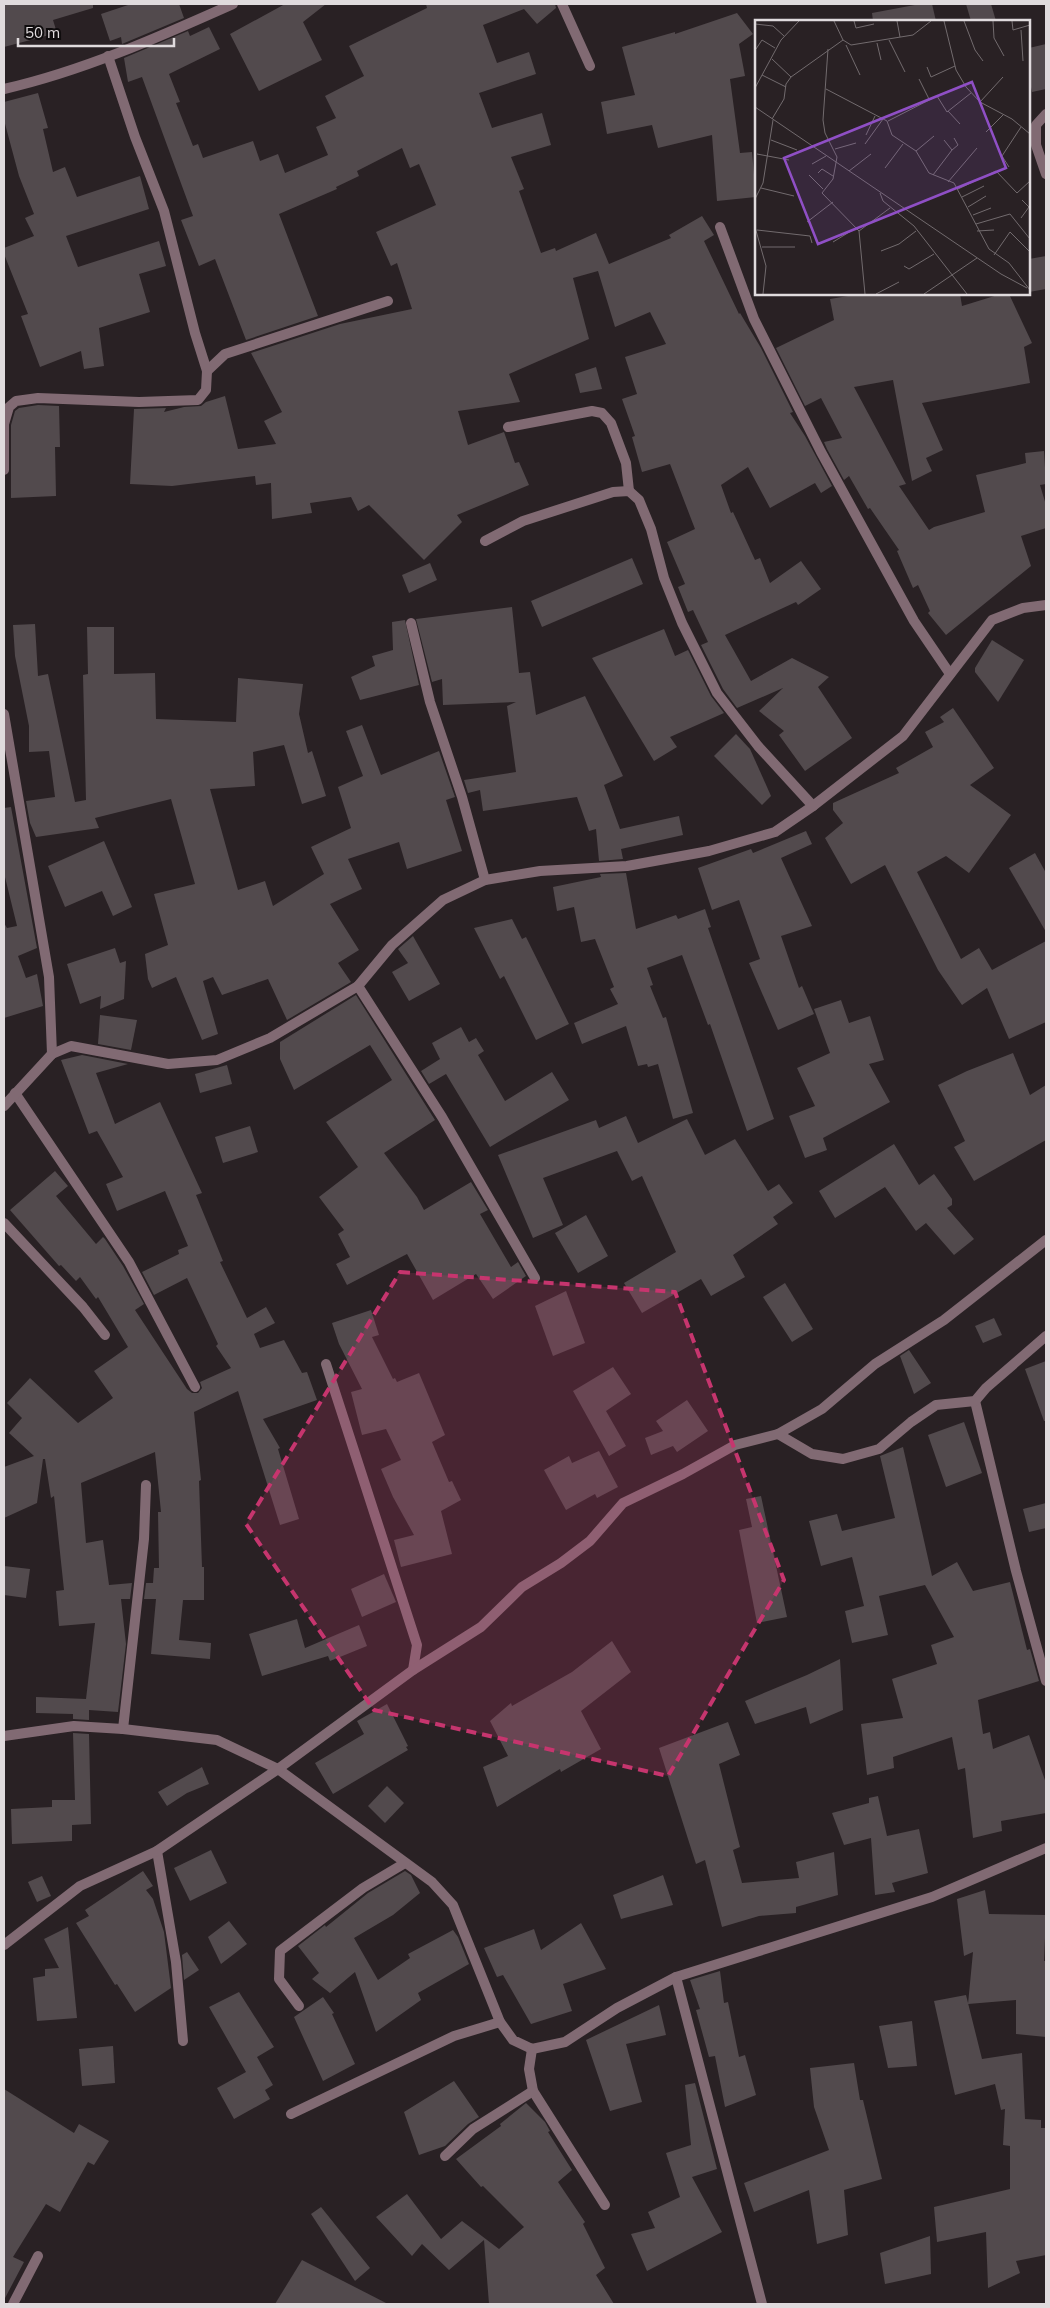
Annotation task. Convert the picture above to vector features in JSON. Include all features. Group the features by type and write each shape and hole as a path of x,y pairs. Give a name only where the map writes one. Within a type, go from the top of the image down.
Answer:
{"street":[{"path":"4,89 29,84 146,43 233,4"},
{"path":"562,4 590,66"},
{"path":"4,470 4,424 9,407 16,401 38,398 139,402 198,400 206,390 207,371 195,333 164,211 135,137 108,56"},
{"path":"1046,114 1036,125 1036,145 1046,174"},
{"path":"720,227 754,319 821,452 914,621 950,674"},
{"path":"207,371 225,354 388,301"},
{"path":"508,428 592,411 602,414 611,423 626,463 629,491 639,500 651,530 664,578 682,623 717,693 758,746 814,806"},
{"path":"485,541 523,521 613,492 629,491"},
{"path":"4,1106 52,1054 71,1046 168,1064 217,1060 270,1038 358,986 392,945 443,900 485,880 540,871 627,866 709,851 775,832 814,806 903,736 992,620 1023,608 1046,605"},
{"path":"411,623 430,702 462,797 485,880"},
{"path":"4,714 49,977 52,1054"},
{"path":"358,986 442,1117 535,1278"},
{"path":"16,1093 129,1262 195,1387"},
{"path":"4,1222 83,1307 105,1335"},
{"path":"4,1946 80,1886 157,1851 278,1769 413,1670 480,1627 522,1587 590,1541 623,1502 683,1474 735,1445 778,1434 822,1409 875,1364 944,1320 1046,1240"},
{"path":"778,1434 812,1454 843,1459 879,1449 911,1422 936,1405 975,1401 986,1388 1046,1336"},
{"path":"326,1364 417,1645 413,1670"},
{"path":"975,1401 1018,1580 1046,1681"},
{"path":"123,1729 144,1539 146,1484"},
{"path":"4,1736 74,1726 123,1729 217,1740 278,1769 432,1882 453,1905 500,2022 513,2040 532,2049 565,2042 617,2008 676,1977 932,1897 1046,1848"},
{"path":"157,1851 176,1962 183,2041"},
{"path":"299,2006 279,1979 280,1951 363,1888 405,1863"},
{"path":"676,1977 762,2304"},
{"path":"291,2114 454,2036 500,2022"},
{"path":"532,2049 529,2070 533,2091 605,2204"},
{"path":"445,2156 473,2129 533,2091"},
{"path":"13,2304 38,2256"}],"highlighted area":[{"path":"400,1272 675,1292 784,1580 668,1776 374,1710 246,1524"}],"building":[{"path":"4,4 93,4 93,8 53,20 57,33 4,47"},
{"path":"131,4 179,4 184,18 122,44 121,37 110,41 101,14"},
{"path":"285,4 326,4 303,22 322,60 259,91 230,34"},
{"path":"426,4 555,4 556,8 537,24 524,9 483,25 497,63 529,52 536,74 479,93 492,128 542,113 551,145 511,157 524,189 519,191 541,253 555,248 556,251 596,233 609,264 671,238 669,235 702,216 714,235 704,241 739,314 761,348 793,412 790,413 805,436 832,486 821,493 815,483 770,508 748,467 721,485 731,513 733,512 755,560 760,558 770,583 801,561 821,589 798,605 796,602 725,635 751,681 792,658 829,677 818,687 852,738 805,771 779,735 784,731 759,711 783,688 737,708 723,689 701,645 708,642 693,610 688,612 678,587 685,584 667,542 695,529 670,464 642,472 632,437 635,436 622,399 637,394 625,357 666,344 650,312 615,327 598,271 573,278 589,339 509,374 520,402 458,411 468,445 504,432 515,463 519,462 529,485 457,515 462,522 424,560 369,505 358,511 351,497 310,503 312,513 272,519 271,483 256,485 255,476 172,486 130,484 134,409 166,408 164,412 184,407 201,406 206,402 225,396 238,449 276,444 264,421 282,412 251,353 340,324 412,309 397,263 391,266 376,232 436,205 419,164 410,168 402,148 357,171 359,176 336,187 337,189 279,214 318,316 246,340 215,259 199,266 181,220 193,216 142,77 128,82 124,58 188,31 190,36 209,27 220,49 169,74 180,102 176,103 193,146 198,144 203,158 253,141 260,161 278,154 285,173 328,155 316,127 336,118 325,96 364,76 349,46 427,8"},
{"path":"920,4 932,4 936,20 873,20 872,13"},
{"path":"966,4 991,4 996,20 971,20"},
{"path":"737,13 753,34 739,44 745,76 730,79 740,153 752,152 755,197 717,201 712,135 658,148 652,125 607,134 601,102 635,95 622,47 675,32 675,34"},
{"path":"1046,44 1046,89 1032,92 1030,82 1030,48"},
{"path":"38,93 48,128 43,129 53,172 65,167 77,197 140,176 149,209 66,236 78,267 159,241 166,266 139,274 150,312 99,328 104,366 84,369 81,351 40,367 21,316 28,314 4,254 4,248 34,236 25,218 34,214 19,176 4,120 4,102"},
{"path":"1046,256 1046,289 1030,292 1030,259"},
{"path":"854,295 960,295 962,306 998,295 1009,295 1032,343 1024,347 1030,383 922,403 943,450 926,458 932,471 912,481 893,380 854,387 906,484 899,486 929,530 985,512 976,475 1026,463 1025,453 1044,451 1046,484 1040,485 1046,505 1046,528 1021,536 1031,566 946,635 928,613 930,611 918,585 913,588 897,551 899,550 870,508 868,509 849,476 844,480 827,449 824,442 842,438 821,398 805,406 776,348 834,320 830,299"},
{"path":"596,367 602,389 580,393 575,374"},
{"path":"38,405 59,406 60,447 55,447 56,496 11,498 11,425 15,411 19,408"},
{"path":"632,558 643,584 542,627 531,601"},
{"path":"430,563 437,580 409,593 402,575"},
{"path":"512,607 519,673 530,672 536,715 585,696 623,776 604,785 620,829 679,816 683,835 621,849 623,859 599,861 596,829 589,831 577,797 483,811 480,790 468,793 464,780 516,772 507,706 516,702 443,705 442,679 432,682 416,619"},
{"path":"405,620 419,685 360,700 351,677 375,666 372,656 393,650 392,622"},
{"path":"35,624 38,676 48,674 75,802 86,800 83,675 88,674 87,627 114,627 114,674 155,673 156,719 236,722 238,678 303,684 299,714 308,753 312,751 326,796 302,804 284,745 253,752 255,786 210,789 238,890 265,881 273,906 324,874 311,847 351,828 338,787 363,776 346,731 362,725 381,775 439,751 455,797 446,800 462,851 407,869 399,842 348,859 362,889 330,904 359,950 338,963 351,982 287,1020 268,979 222,995 213,977 203,981 218,1034 202,1040 176,977 152,988 148,979 145,954 168,945 154,894 195,884 171,799 95,818 99,828 36,837 30,823 26,801 55,797 49,751 29,752 29,726 15,656 13,625"},
{"path":"664,629 675,656 688,650 711,696 724,713 670,737 677,747 654,761 592,658"},
{"path":"992,640 1024,660 998,702 975,672 975,668"},
{"path":"953,708 994,768 970,785 1011,815 969,873 946,856 917,872 961,959 979,948 992,970 1046,941 1046,1022 1009,1039 987,988 962,1005 938,970 885,865 851,884 825,838 843,823 833,810 833,803 899,773 896,768 933,747 925,732 944,722 940,717"},
{"path":"736,734 750,749 771,796 762,805 714,756"},
{"path":"11,807 37,948 18,956 26,978 37,974 43,1006 4,1018 4,923 7,928 17,926 4,873 4,808"},
{"path":"806,831 812,844 781,858 812,926 781,936 799,988 802,986 814,1014 778,1030 749,963 760,959 739,900 712,910 698,868 751,849 753,853"},
{"path":"104,841 132,907 113,916 102,891 65,907 48,866"},
{"path":"1035,853 1046,873 1046,932 1009,868"},
{"path":"626,873 636,929 676,915 678,919 705,909 711,927 708,928 774,1119 747,1131 710,1024 708,1025 682,955 647,968 653,985 650,986 663,1018 666,1017 693,1113 673,1119 658,1064 648,1067 647,1064 638,1066 626,1026 582,1044 574,1023 618,1004 610,989 614,987 595,939 581,942 574,907 557,911 553,887 601,877 600,874"},
{"path":"512,919 522,939 526,937 569,1024 536,1040 504,976 500,979 474,928"},
{"path":"413,936 440,984 409,1001 392,972 408,963 398,949"},
{"path":"115,948 120,963 126,961 124,999 100,1009 101,996 80,1004 67,964"},
{"path":"356,995 435,1120 384,1153 417,1197 424,1210 471,1182 488,1210 480,1214 511,1267 518,1262 526,1276 493,1299 476,1274 433,1300 407,1254 347,1285 336,1264 350,1257 338,1234 344,1230 319,1197 358,1167 326,1122 392,1080 370,1045 294,1090 280,1059 280,1042"},
{"path":"841,1000 849,1023 870,1016 884,1060 869,1064 890,1102 823,1138 827,1150 805,1158 789,1116 815,1106 797,1068 830,1053 814,1009"},
{"path":"100,1015 137,1020 131,1050 98,1044"},
{"path":"461,1027 469,1042 476,1038 484,1051 478,1055 505,1101 552,1072 569,1100 490,1147 446,1074 429,1084 421,1071 440,1059 432,1043"},
{"path":"1013,1053 1030,1095 1046,1085 1046,1140 974,1181 954,1147 965,1141 938,1085"},
{"path":"82,1055 128,1064 96,1073 115,1124 160,1102 202,1193 196,1195 223,1261 220,1262 247,1318 266,1307 275,1323 254,1334 260,1348 284,1340 302,1373 307,1372 317,1400 263,1419 280,1448 278,1449 299,1519 280,1525 238,1391 194,1412 201,1480 199,1481 204,1600 183,1600 179,1640 211,1643 210,1659 151,1654 156,1599 144,1599 146,1583 153,1583 154,1568 159,1568 158,1512 161,1512 155,1452 81,1483 86,1543 103,1540 109,1585 132,1583 130,1599 121,1599 126,1644 118,1712 89,1710 89,1720 73,1719 73,1714 36,1713 36,1697 86,1699 95,1623 59,1626 56,1591 64,1590 54,1496 51,1498 45,1459 43,1459 37,1503 4,1518 4,1467 34,1456 9,1433 22,1418 7,1403 30,1378 78,1423 113,1398 94,1371 128,1347 98,1297 96,1299 80,1277 76,1281 61,1265 59,1266 10,1210 55,1171 68,1186 56,1196 96,1244 103,1237 105,1239 123,1266 144,1304 135,1310 187,1389 192,1393 198,1393 202,1388 200,1382 231,1368 216,1346 218,1344 187,1278 154,1295 142,1272 179,1254 178,1250 188,1246 165,1191 117,1211 106,1184 123,1177 97,1131 89,1134 61,1060"},
{"path":"227,1065 232,1084 200,1093 195,1074"},
{"path":"626,1116 638,1143 687,1119 705,1155 735,1139 768,1191 779,1184 793,1203 773,1217 778,1224 733,1255 745,1277 711,1296 701,1279 642,1313 624,1283 676,1252 642,1176 632,1181 617,1151 543,1178 563,1225 533,1238 498,1155 596,1120 599,1128"},
{"path":"250,1126 258,1152 223,1163 215,1137"},
{"path":"894,1144 919,1185 934,1174 952,1199 952,1205 947,1208 974,1239 954,1255 926,1223 916,1231 885,1187 835,1218 819,1191"},
{"path":"586,1215 608,1256 578,1273 555,1233"},
{"path":"785,1283 813,1329 792,1342 763,1297"},
{"path":"566,1291 585,1343 553,1356 535,1306"},
{"path":"371,1310 379,1335 372,1337 393,1379 395,1378 397,1382 419,1373 445,1435 432,1442 449,1482 452,1481 461,1500 441,1511 452,1554 401,1567 394,1540 414,1535 393,1497 381,1469 401,1460 386,1429 362,1435 351,1392 362,1389 339,1344 332,1323"},
{"path":"994,1318 1002,1335 983,1343 975,1326"},
{"path":"909,1350 931,1383 914,1394 900,1356"},
{"path":"1046,1361 1046,1421 1044,1421 1025,1369"},
{"path":"613,1367 631,1394 606,1411 626,1446 609,1456 573,1391"},
{"path":"687,1400 708,1431 677,1452 673,1446 651,1455 645,1438 663,1431 656,1421"},
{"path":"964,1422 982,1473 946,1487 928,1435"},
{"path":"903,1447 932,1576 957,1562 973,1591 1010,1582 1027,1650 1030,1649 1039,1681 978,1700 983,1734 990,1732 993,1749 1029,1735 1046,1783 1046,1813 1001,1821 1002,1831 973,1838 965,1768 958,1770 952,1737 893,1757 894,1768 867,1775 861,1724 903,1718 892,1679 937,1664 931,1645 954,1637 925,1585 879,1596 888,1635 852,1643 845,1611 864,1606 852,1557 821,1566 809,1521 837,1514 842,1531 895,1518 880,1456"},
{"path":"599,1451 618,1487 597,1498 595,1494 566,1510 544,1470 569,1456 572,1463"},
{"path":"761,1496 787,1617 757,1623 739,1530 752,1527 746,1499"},
{"path":"1046,1503 1046,1528 1029,1532 1023,1509"},
{"path":"4,1566 30,1569 26,1598 4,1595"},
{"path":"384,1574 396,1602 362,1617 351,1589"},
{"path":"297,1619 305,1648 359,1625 367,1646 330,1661 328,1656 262,1676 249,1634"},
{"path":"612,1641 631,1672 581,1711 601,1749 561,1772 560,1769 497,1807 483,1767 508,1756 490,1721 511,1703 512,1706 572,1672"},
{"path":"840,1659 843,1710 810,1724 806,1707 755,1724 745,1701"},
{"path":"387,1704 408,1746 406,1747 408,1750 333,1794 315,1763 364,1734 357,1721"},
{"path":"728,1722 740,1755 719,1764 740,1847 733,1850 742,1883 799,1878 796,1862 834,1852 838,1895 796,1907 796,1913 759,1916 722,1927 705,1860 696,1864 659,1748"},
{"path":"73,1733 89,1734 91,1824 72,1825 72,1841 12,1844 11,1809 52,1807 52,1800 75,1800"},
{"path":"202,1767 209,1784 187,1793 167,1806 158,1792"},
{"path":"387,1786 404,1803 385,1823 368,1806"},
{"path":"878,1796 887,1836 919,1829 928,1873 892,1883 895,1892 875,1895 871,1838 844,1845 832,1813 869,1803 869,1798"},
{"path":"211,1850 227,1883 190,1901 174,1868"},
{"path":"143,1871 153,1886 146,1890 153,1899 164,1932 171,1988 135,2012 117,1984 115,1985 76,1923 89,1916 85,1910"},
{"path":"405,1871 411,1875 420,1893 393,1915 354,1938 378,1980 410,1958 408,1954 453,1930 458,1937 469,1964 418,1993 421,2000 376,2032 355,1972 330,1993 312,1979 319,1973 298,1946 325,1925 326,1927 368,1893"},
{"path":"663,1875 673,1905 621,1919 613,1895"},
{"path":"42,1876 51,1896 37,1902 28,1882"},
{"path":"985,1890 989,1914 1046,1915 1044,1961 1046,1961 1046,2037 1016,2034 1016,2000 968,2004 973,1952 964,1956 957,1899"},
{"path":"229,1921 247,1944 221,1964 208,1937"},
{"path":"581,1923 606,1969 563,1984 572,2011 531,2024 503,1975 497,1977 484,1948 534,1929 541,1950"},
{"path":"68,1927 77,2018 37,2021 33,1978 45,1976 45,1969 59,1968 44,1939"},
{"path":"187,1952 199,1970 184,1980 182,1955"},
{"path":"720,1971 724,2003 728,2002 739,2057 745,2055 756,2095 725,2107 715,2056 709,2057 696,2010 700,2009 690,1980"},
{"path":"239,1992 274,2047 257,2057 273,2085 265,2090 270,2099 234,2119 217,2088 246,2072 209,2007"},
{"path":"966,1995 982,2059 1022,2053 1025,2119 1041,2120 1041,2128 1046,2128 1046,2255 1016,2261 1020,2273 988,2288 986,2232 937,2242 934,2207 1010,2189 1010,2146 1003,2145 1005,2109 1001,2110 995,2084 955,2095 934,2001"},
{"path":"323,1997 334,2013 332,2014 355,2064 323,2081 294,2017"},
{"path":"659,2005 666,2035 626,2044 642,2102 610,2111 586,2040"},
{"path":"912,2021 917,2066 888,2068 879,2026"},
{"path":"113,2046 115,2083 82,2086 79,2049"},
{"path":"854,2063 860,2100 863,2100 882,2179 844,2190 848,2235 817,2244 809,2190 754,2212 744,2183 829,2150 814,2107 810,2068"},
{"path":"454,2081 479,2117 468,2124 445,2146 419,2155 404,2112"},
{"path":"695,2083 717,2169 692,2177 722,2232 647,2271 631,2234 655,2228 648,2212 680,2197 666,2153 691,2145 685,2085"},
{"path":"4,2089 74,2133 79,2124 109,2141 94,2165 88,2162 60,2212 46,2204 13,2257 24,2262 4,2300"},
{"path":"526,2103 545,2122 550,2131 548,2132 572,2170 558,2182 585,2222 583,2224 605,2268 596,2275 614,2304 489,2304 484,2240 449,2270 422,2244 412,2256 376,2217 407,2194 441,2239 462,2221 499,2249 524,2227 483,2186 481,2187 456,2159 501,2126 500,2124"},
{"path":"321,2207 370,2268 355,2281 311,2214"},
{"path":"930,2236 931,2274 885,2284 880,2253"},
{"path":"302,2260 388,2304 275,2304"}]}
